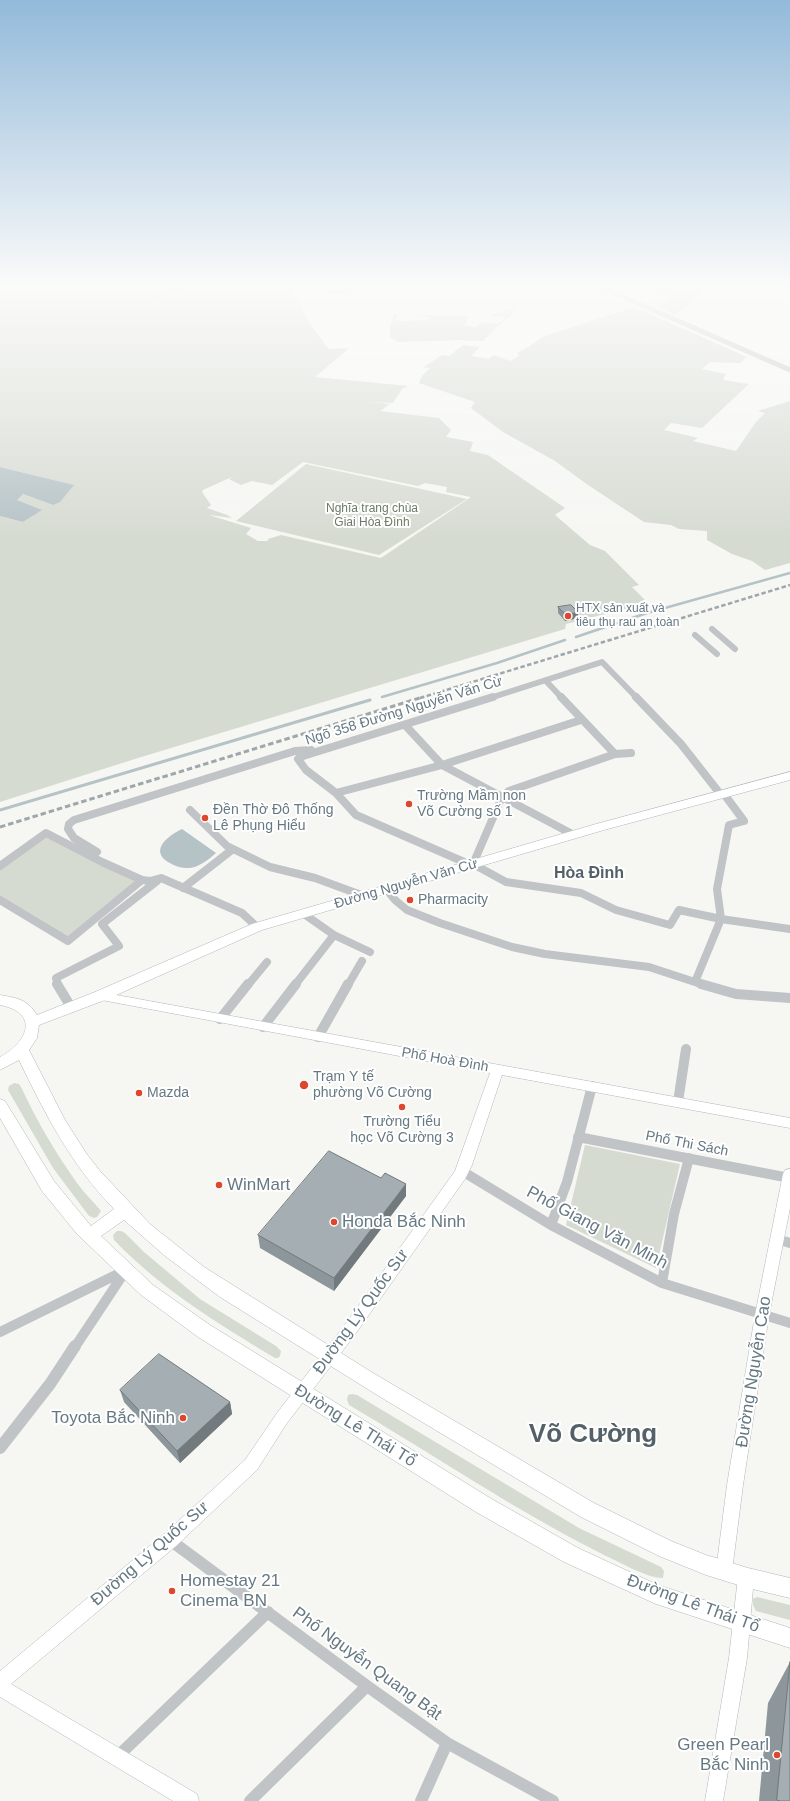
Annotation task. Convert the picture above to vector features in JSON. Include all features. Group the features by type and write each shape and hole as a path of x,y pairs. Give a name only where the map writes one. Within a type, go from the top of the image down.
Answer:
{"main road":[{"name":"Đường Nguyễn Văn Cừ","path":"32,1022 100,996 257,927 574,835 790,776"},
{"path":"0,1000 14,1003 23,1008 30,1015 32,1022 31,1037 22,1050 12,1058 0,1064"},
{"path":"22,1050 39,1086 74,1149 104,1187 125,1210 159,1242 215,1283 330,1356 540,1484 582,1507 664,1547 724,1571 790,1588"},
{"name":"Đường Lê Thái Tổ","path":"0,1105 48,1186 89,1236 147,1290 204,1331 302,1394 483,1505 571,1555 656,1594 790,1638"},
{"path":"89,1236 125,1210"}],"street":[{"path":"712,629 735,649"},
{"path":"695,635 716,654"},
{"name":"Ngõ 358 Đường Nguyễn Văn Cừ","path":"721,919 679,910 670,925 664,924 616,910 581,893 506,882 472,865 356,815 336,793 306,770 298,760 303,756 326,748 405,725 602,662 681,744 722,794"},
{"path":"546,681 581,720 615,754"},
{"path":"336,793 442,765 581,720"},
{"path":"405,725 442,765 574,835"},
{"path":"97,852 74,838 68,829 74,820 295,751 326,748"},
{"path":"472,865 502,797 509,791 615,754 631,753"},
{"path":"696,982 721,919 716,889 727,831 729,825 732,823 744,821 722,794"},
{"path":"190,810 227,846 233,849 270,866 315,878 364,896"},
{"path":"0,866 46,833 102,862 142,880 150,881 160,878 242,913 257,927"},
{"path":"183,888 233,849"},
{"path":"71,1007 56,982 56,978 119,946 102,924 160,878"},
{"path":"0,900 68,941 142,880"},
{"path":"386,890 407,910 440,923 512,947 545,954 637,964 736,994 790,998"},
{"path":"304,914 334,935 370,952"},
{"path":"721,919 790,929"},
{"path":"263,1027 334,935"},
{"path":"318,1037 362,961"},
{"path":"220,1018 267,962"},
{"name":"Phố Hoà Đình","path":"100,996 790,1123"},
{"path":"678,1102 686,1049"},
{"name":"Đường Lý Quốc Sư","path":"0,1682 170,1540 251,1465 282,1418 330,1356 462,1171 498,1069"},
{"path":"551,1225 567,1182 592,1086"},
{"name":"Phố Thi Sách","path":"578,1137 790,1177"},
{"path":"662,1283 674,1214 689,1158"},
{"name":"Phố Giang Văn Minh","path":"462,1171 551,1225 600,1252 662,1283 790,1323"},
{"name":"Đường Nguyễn Cao","path":"724,1571 735,1485 762,1315 784,1241 790,1177"},
{"path":"0,1332 126,1270"},
{"path":"0,1448 50,1384 126,1270"},
{"name":"Phố Nguyễn Quang Bật","path":"170,1540 367,1686 447,1743 553,1801"},
{"path":"714,1801 738,1658 746,1577"},
{"path":"116,1758 268,1612"},
{"path":"250,1801 367,1686"},
{"path":"0,1687 116,1758 190,1801"},
{"path":"421,1801 447,1743"}],"green space":[{"path":"0,372 321,372 315,377 408,386 402,389 393,403 369,402 390,404 380,411 439,418 451,430 446,437 473,442 470,451 488,455 565,508 555,515 590,545 605,551 639,585 632,587 648,603 566,624 565,629 138,758 0,802 0,516 23,522 41,510 16,500 23,494 53,505 73,485 0,467","holes":["303,462 418,486 425,483 447,487 446,492 471,497 381,558 281,535 268,539 268,541 258,541 246,534 251,528 209,515 232,518 207,508 211,505 202,492 203,490 234,476 229,479 241,485 252,481 272,485"]},
{"path":"426,372 717,372 726,374 723,380 749,384 702,428 671,423 664,430 698,438 693,441 736,451 756,422 765,413 758,411 790,401 790,563 765,570 752,561 732,554 707,540 707,531 679,529 671,525 644,522 555,461 503,432 471,408 475,402 419,383 422,376"},
{"name":"Nghĩa trang chùa Giai Hòa Đình","path":"306,464 467,499 379,555 236,521"},
{"path":"48,836 135,881 67,937 0,898 0,869"},
{"path":"14,1083 19,1084 21,1087 33,1112 61,1160 80,1187 101,1211 97,1217 94,1218 89,1216 53,1168 8,1090 9,1086"},
{"path":"585,1145 680,1164 656,1268 566,1225"},
{"path":"117,1231 125,1233 144,1252 200,1299 276,1346 281,1351 280,1356 275,1358 232,1332 170,1290 132,1258 114,1240 113,1235"},
{"path":"348,1395 357,1395 579,1528 661,1567 664,1571 663,1578 641,1573 571,1538 539,1520 349,1405 347,1400"},
{"path":"757,1597 790,1605 790,1620 756,1611 753,1605 753,1599"}],"shaded area":[{"path":"0,467 74,485 60,502 53,505 23,494 17,500 42,510 23,522 0,516"},
{"path":"182,829 216,853 202,864 190,868 179,867 168,862 160,853 163,843"}],"building":[{"path":"571,605 578,612 566,615 558,607"},
{"name":"Honda Bắc Ninh","path":"329,1151 381,1178 385,1173 406,1184 334,1278 258,1235"},
{"name":"Toyota Bắc Ninh","path":"159,1354 230,1402 177,1451 120,1390"},
{"path":"790,1662 790,1801 780,1801 777,1800"}],"waterway":[{"path":"576,637 647,613 790,573"},
{"path":"382,697 497,663 565,640"},
{"path":"0,810 370,700"}],"railway":[{"path":"420,698 790,585"},
{"path":"0,827 423,697"}],"place":[{"name":"HTX sản xuất và tiêu thụ rau an toàn","path":"568,616"},
{"name":"Trường Mầm non Võ Cường số 1","path":"409,804"},
{"name":"Đền Thờ Đô Thống Lê Phụng Hiểu","path":"205,818"},
{"name":"Pharmacity","path":"410,900"},
{"name":"Trạm Y tế phường Võ Cường","path":"304,1085"},
{"name":"Mazda","path":"139,1093"},
{"name":"Trường Tiểu học Võ Cường 3","path":"402,1107"},
{"name":"WinMart","path":"219,1185"},
{"name":"Honda Bắc Ninh","path":"334,1222"},
{"name":"Toyota Bắc Ninh","path":"183,1418"},
{"name":"Homestay 21 Cinema BN","path":"172,1591"},
{"name":"Green Pearl Bắc Ninh","path":"777,1755"}],"district":[{"name":"Hòa Đình","path":"589,874"},
{"name":"Võ Cường","path":"593,1435"}]}
